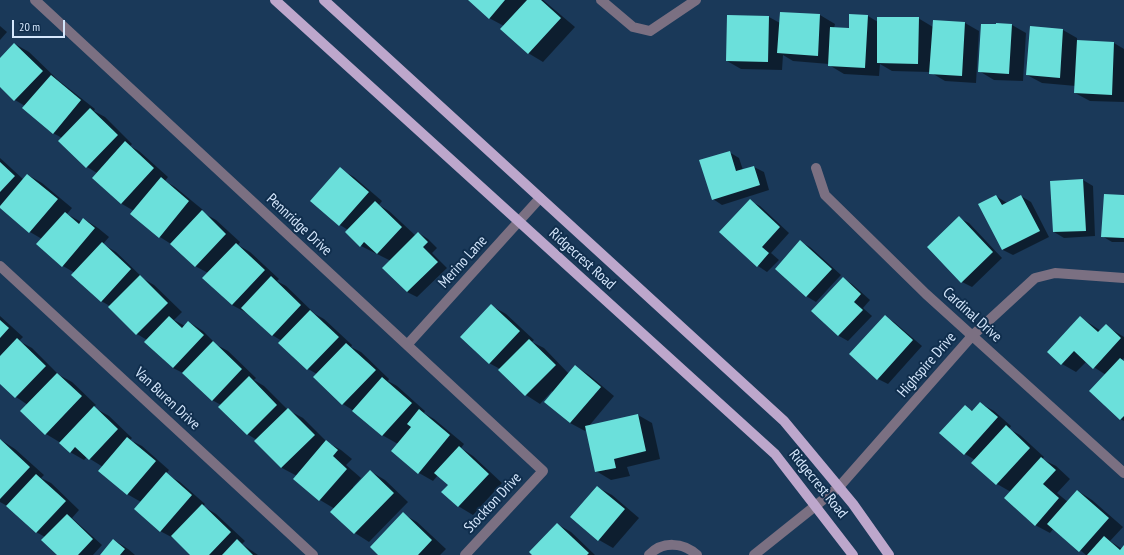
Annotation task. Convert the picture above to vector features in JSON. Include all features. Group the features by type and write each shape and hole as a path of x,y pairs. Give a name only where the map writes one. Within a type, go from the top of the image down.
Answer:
{"main road":[{"name":"Ridgecrest Road","path":"275,0 775,454 853,555"},
{"name":"Ridgecrest Road","path":"324,0 784,421 839,487 889,555"}],"street":[{"name":"Pennridge Drive","path":"35,0 543,471"},
{"path":"601,0 633,26 650,31 696,0"},
{"name":"Cardinal Drive","path":"816,168 825,195 926,294 1124,473"},
{"name":"Merino Lane","path":"407,346 540,198"},
{"name":"Van Buren Drive","path":"0,266 313,555"},
{"name":"Highspire Drive","path":"754,555 839,487 972,336 1035,278 1055,273 1124,278"},
{"name":"Stockton Drive","path":"465,555 543,471"},
{"path":"649,555 663,546 676,544 692,550 697,555"}],"building":[{"path":"468,0 505,0 489,19"},
{"path":"527,0 541,0 561,18 528,54 500,29"},
{"path":"780,12 820,14 818,56 777,53"},
{"path":"849,14 868,15 865,68 828,66 830,27 849,28"},
{"path":"727,15 769,16 768,62 726,61"},
{"path":"877,17 919,17 918,64 877,63"},
{"path":"933,20 965,22 962,76 929,74"},
{"path":"981,24 1012,24 1009,74 978,72"},
{"path":"1030,26 1063,29 1060,78 1026,75"},
{"path":"1077,40 1114,42 1112,95 1074,93"},
{"path":"14,43 43,71 14,101 0,87 0,58"},
{"path":"51,75 81,100 53,134 22,108"},
{"path":"90,108 118,135 86,168 58,141"},
{"path":"125,141 154,168 121,204 92,178"},
{"path":"730,151 736,171 754,166 760,185 712,200 699,160"},
{"path":"0,162 15,176 0,192"},
{"path":"340,167 369,192 339,226 310,201"},
{"path":"27,174 58,199 29,233 0,208 0,206"},
{"path":"161,177 189,201 159,238 130,214"},
{"path":"1083,179 1086,231 1053,232 1050,181"},
{"path":"1104,194 1124,195 1124,238 1101,237"},
{"path":"996,195 1002,205 1021,195 1040,231 1002,250 978,204"},
{"path":"750,199 780,227 762,247 769,253 757,267 719,232"},
{"path":"375,201 402,227 377,254 364,242 360,247 345,232"},
{"path":"202,210 226,234 195,267 170,244"},
{"path":"65,212 79,224 83,218 95,228 62,267 36,244"},
{"path":"959,216 993,252 961,283 927,247"},
{"path":"418,232 428,242 423,247 438,262 407,292 382,268"},
{"path":"800,240 832,269 806,297 775,269"},
{"path":"102,242 131,269 101,302 71,275"},
{"path":"236,243 265,270 232,305 202,278"},
{"path":"140,275 168,303 136,335 108,307"},
{"path":"271,276 301,305 272,336 241,308"},
{"path":"843,277 861,294 854,302 863,310 838,336 811,311"},
{"path":"491,304 520,331 489,364 460,337"},
{"path":"310,310 339,337 307,370 278,343"},
{"path":"885,315 913,340 877,380 849,354"},
{"path":"169,316 182,328 188,321 204,335 173,368 144,342"},
{"path":"1080,316 1098,332 1106,324 1121,338 1093,369 1074,351 1061,365 1047,352"},
{"path":"0,320 9,328 0,338"},
{"path":"17,338 46,366 15,398 0,384 0,356"},
{"path":"529,339 556,365 525,396 498,370"},
{"path":"213,341 242,369 212,401 182,373"},
{"path":"346,343 376,370 342,405 313,377"},
{"path":"1120,358 1124,361 1124,416 1120,420 1089,391"},
{"path":"575,365 601,387 570,423 544,402"},
{"path":"57,373 82,396 45,435 20,411"},
{"path":"249,376 277,405 247,435 218,407"},
{"path":"382,377 412,403 382,436 352,411"},
{"path":"980,402 998,417 964,455 939,433 965,405 972,411"},
{"path":"94,406 118,429 89,460 75,447 70,453 59,443"},
{"path":"288,408 315,435 281,468 254,441"},
{"path":"419,409 450,435 418,474 391,451 411,427 407,424"},
{"path":"638,414 646,451 614,459 616,468 595,472 585,426"},
{"path":"1006,425 1030,448 996,485 971,463"},
{"path":"127,437 156,461 127,495 98,471"},
{"path":"0,439 30,467 0,499"},
{"path":"326,440 338,450 333,456 347,469 319,501 293,479"},
{"path":"459,446 489,474 458,507 441,492 448,485 434,473"},
{"path":"1041,457 1056,470 1043,484 1059,498 1035,526 1004,498"},
{"path":"370,470 394,493 354,534 330,512"},
{"path":"166,472 192,495 160,532 134,509"},
{"path":"36,474 66,501 36,533 6,506"},
{"path":"597,486 625,509 598,541 570,517"},
{"path":"1077,490 1109,518 1079,552 1047,524"},
{"path":"202,504 231,532 209,555 190,555 171,536"},
{"path":"403,512 432,540 418,555 378,555 370,547"},
{"path":"67,514 93,539 78,555 57,555 41,540"},
{"path":"557,523 589,553 587,555 532,555 529,552"},
{"path":"1104,536 1120,550 1124,545 1124,555 1087,555"},
{"path":"113,539 125,549 120,555 100,555"},
{"path":"237,539 253,555 222,555"}]}
